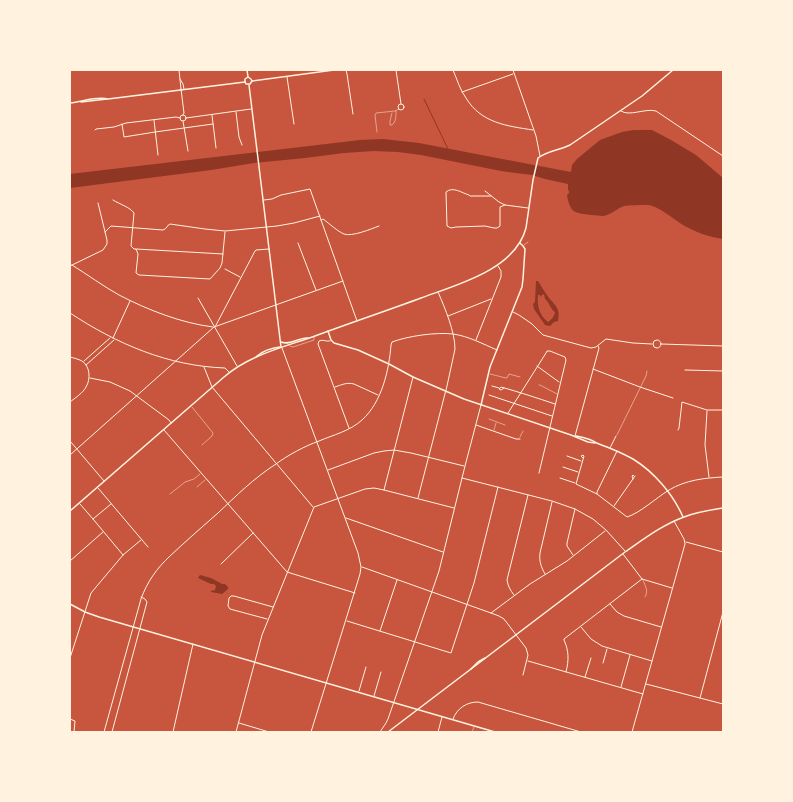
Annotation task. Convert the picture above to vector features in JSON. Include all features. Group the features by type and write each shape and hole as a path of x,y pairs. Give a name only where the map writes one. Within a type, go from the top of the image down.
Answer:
{"street":[{"path":"179,70 180,78 183,84 184,113 180,118"},
{"path":"247,70 248,77 251,78 252,81"},
{"path":"249,84 252,81 334,70"},
{"path":"346,70 353,114"},
{"path":"396,70 401,104 404,105 402,110 399,109 398,106 401,104"},
{"path":"453,70 467,101 485,118 499,123 534,130"},
{"path":"513,70 536,136 540,156"},
{"path":"70,511 237,366 281,347 438,292 482,274 497,265 520,243 526,228 533,178 536,164 540,156 570,145 642,96 673,70"},
{"path":"462,92 514,74"},
{"path":"287,76 294,124"},
{"path":"245,82 245,79 248,77"},
{"path":"70,103 245,82 246,84 249,84"},
{"path":"249,84 281,347 328,470 358,553 361,567 355,592 311,732"},
{"path":"183,121 186,118 252,109"},
{"path":"236,111 239,137 242,145"},
{"path":"620,111 625,114 648,111 656,112 723,156"},
{"path":"212,114 216,148"},
{"path":"183,115 186,118"},
{"path":"95,130 114,127 126,123 176,117 183,121 188,151"},
{"path":"154,119 158,155"},
{"path":"122,124 124,137 213,124"},
{"path":"263,200 276,198 310,188 357,320"},
{"path":"491,196 470,196 462,191 451,189 448,190 446,192 447,226 449,228 485,226 497,228 500,226 500,207 505,205"},
{"path":"485,191 505,205 528,208"},
{"path":"113,200 133,210 131,246 134,249 223,254"},
{"path":"70,266 104,250 107,240 98,203"},
{"path":"105,232 111,226 163,230 170,224 225,231 288,224 320,216"},
{"path":"321,220 323,219 346,235 379,226"},
{"path":"136,249 138,254 136,273 139,275 206,280 212,277 220,268 222,263 225,231"},
{"path":"298,243 316,290"},
{"path":"380,732 386,723 394,702 439,571 488,374 522,288 525,249 520,243"},
{"path":"70,455 214,327 255,251 269,249"},
{"path":"72,265 130,301 172,317 196,324 214,327 277,306 343,281"},
{"path":"476,340 502,275 497,265"},
{"path":"224,269 241,278"},
{"path":"418,498 455,353 453,334 438,292"},
{"path":"198,298 237,366"},
{"path":"447,316 493,298"},
{"path":"85,363 111,338 130,301"},
{"path":"512,312 532,324 540,333 591,348 596,347 606,339 652,344 654,348 657,348 661,344 723,346"},
{"path":"70,313 111,338 152,355 176,362 204,367 225,368 229,372"},
{"path":"328,331 331,340 334,343 358,350 413,377 446,391 481,405 575,436 589,439 633,459 648,470 668,491 683,517"},
{"path":"107,732 104,732 142,597 151,579 163,563 258,476 277,463 317,441 349,429 362,420 368,414 379,395 389,364 391,343 429,335 453,334 476,340 497,350"},
{"path":"281,342 287,344 300,338 309,338"},
{"path":"85,363 115,340"},
{"path":"331,340 328,342 321,340 318,343 349,429"},
{"path":"652,344 654,340 660,341 661,344"},
{"path":"575,436 599,348 598,345"},
{"path":"508,414 513,403 547,351 554,352 565,357 566,360 556,405 539,473"},
{"path":"70,357 85,363 90,378 86,388 70,402"},
{"path":"537,366 560,383"},
{"path":"204,367 212,388 314,507"},
{"path":"593,369 673,398"},
{"path":"685,370 723,371"},
{"path":"384,490 413,377"},
{"path":"90,378 110,382 120,386 137,396 171,423"},
{"path":"334,388 350,383 379,395"},
{"path":"492,386 499,388 500,390 504,388 520,392 556,405"},
{"path":"489,395 553,416"},
{"path":"678,430 680,428 682,402 707,410 723,410"},
{"path":"707,410 705,445 709,478"},
{"path":"476,425 516,439 520,439"},
{"path":"164,430 287,572 355,592"},
{"path":"610,448 616,436"},
{"path":"70,440 105,481"},
{"path":"328,470 374,453 394,450 464,466"},
{"path":"597,494 617,451"},
{"path":"567,456 582,462"},
{"path":"575,483 583,458"},
{"path":"563,467 578,472"},
{"path":"613,506 635,476"},
{"path":"560,478 575,483 576,485 597,494 624,516 628,517 668,491 686,482 723,476"},
{"path":"462,478 552,501 575,509 593,519 606,530 625,552"},
{"path":"346,621 451,653 474,583 498,487"},
{"path":"98,488 148,547"},
{"path":"236,732 262,635 314,507 369,488 374,488 454,508"},
{"path":"514,595 509,588 507,580 528,495"},
{"path":"546,574 541,566 539,557 552,501"},
{"path":"79,504 104,532 122,556"},
{"path":"93,519 111,504"},
{"path":"388,732 471,669 478,662 625,552 653,533 683,517 723,508"},
{"path":"573,556 567,546 575,509"},
{"path":"345,518 444,552"},
{"path":"632,732 685,542 674,521"},
{"path":"491,613 514,595 558,567 606,530"},
{"path":"70,561 104,532"},
{"path":"221,564 253,533"},
{"path":"70,658 89,597 93,590 122,556 141,540"},
{"path":"685,542 723,552"},
{"path":"623,554 643,580 673,588"},
{"path":"361,567 502,617 516,634 527,651 528,655 523,675"},
{"path":"380,632 397,580"},
{"path":"566,672 568,655 564,640 643,580"},
{"path":"268,620 230,609 228,606 229,598 234,596 273,607"},
{"path":"112,732 148,602 142,597"},
{"path":"70,604 84,612 99,617 495,732"},
{"path":"610,604 617,612 624,616 661,628"},
{"path":"700,698 723,612"},
{"path":"581,626 594,642 607,648 652,661"},
{"path":"173,732 193,644"},
{"path":"603,663 607,648"},
{"path":"621,688 630,655"},
{"path":"585,678 591,658"},
{"path":"527,660 643,694"},
{"path":"358,692 366,667"},
{"path":"374,696 381,672"},
{"path":"646,684 723,704"},
{"path":"452,719 454,714 461,707 478,702 581,732"},
{"path":"438,732 443,716"},
{"path":"70,719 75,721 74,732"},
{"path":"238,723 269,732"}],"lane":[{"path":"377,132 376,113 392,112 399,109"},
{"path":"392,112 390,125 392,126 395,121 396,111"},
{"path":"523,246 528,242"},
{"path":"288,345 293,347 314,340 314,336"},
{"path":"616,436 646,376 646,371"},
{"path":"488,374 506,378 509,374 520,377"},
{"path":"539,385 558,394"},
{"path":"191,406 213,433 212,436 202,445"},
{"path":"489,419 505,425"},
{"path":"493,431 496,422"},
{"path":"520,439 523,431"},
{"path":"170,494 185,482 194,479 201,473"},
{"path":"197,487 206,479"},
{"path":"643,580 647,590 647,595 645,597"},
{"path":"472,732 474,726"}],"shaded area":[{"path":"652,130 671,140 696,155 723,178 723,239 707,236 692,230 661,210 652,206 624,206 603,216 582,214 572,209 570,206 567,195 569,193 568,184 532,175 501,171 421,155 398,152 374,151 344,153 254,163 70,188 70,174 360,140 383,139 419,143 571,172 572,165 577,159 600,140 622,132"},
{"path":"536,281 538,281 557,308 559,314 558,321 554,322 550,326 545,325 534,309 533,304 535,302","holes":["544,294 545,299 555,312 553,318 548,322 539,310 538,295 541,297"]},
{"path":"200,575 225,584 228,589 222,594 211,592 215,590 216,586 198,578"}],"waterway":[{"path":"424,99 448,149"}]}
